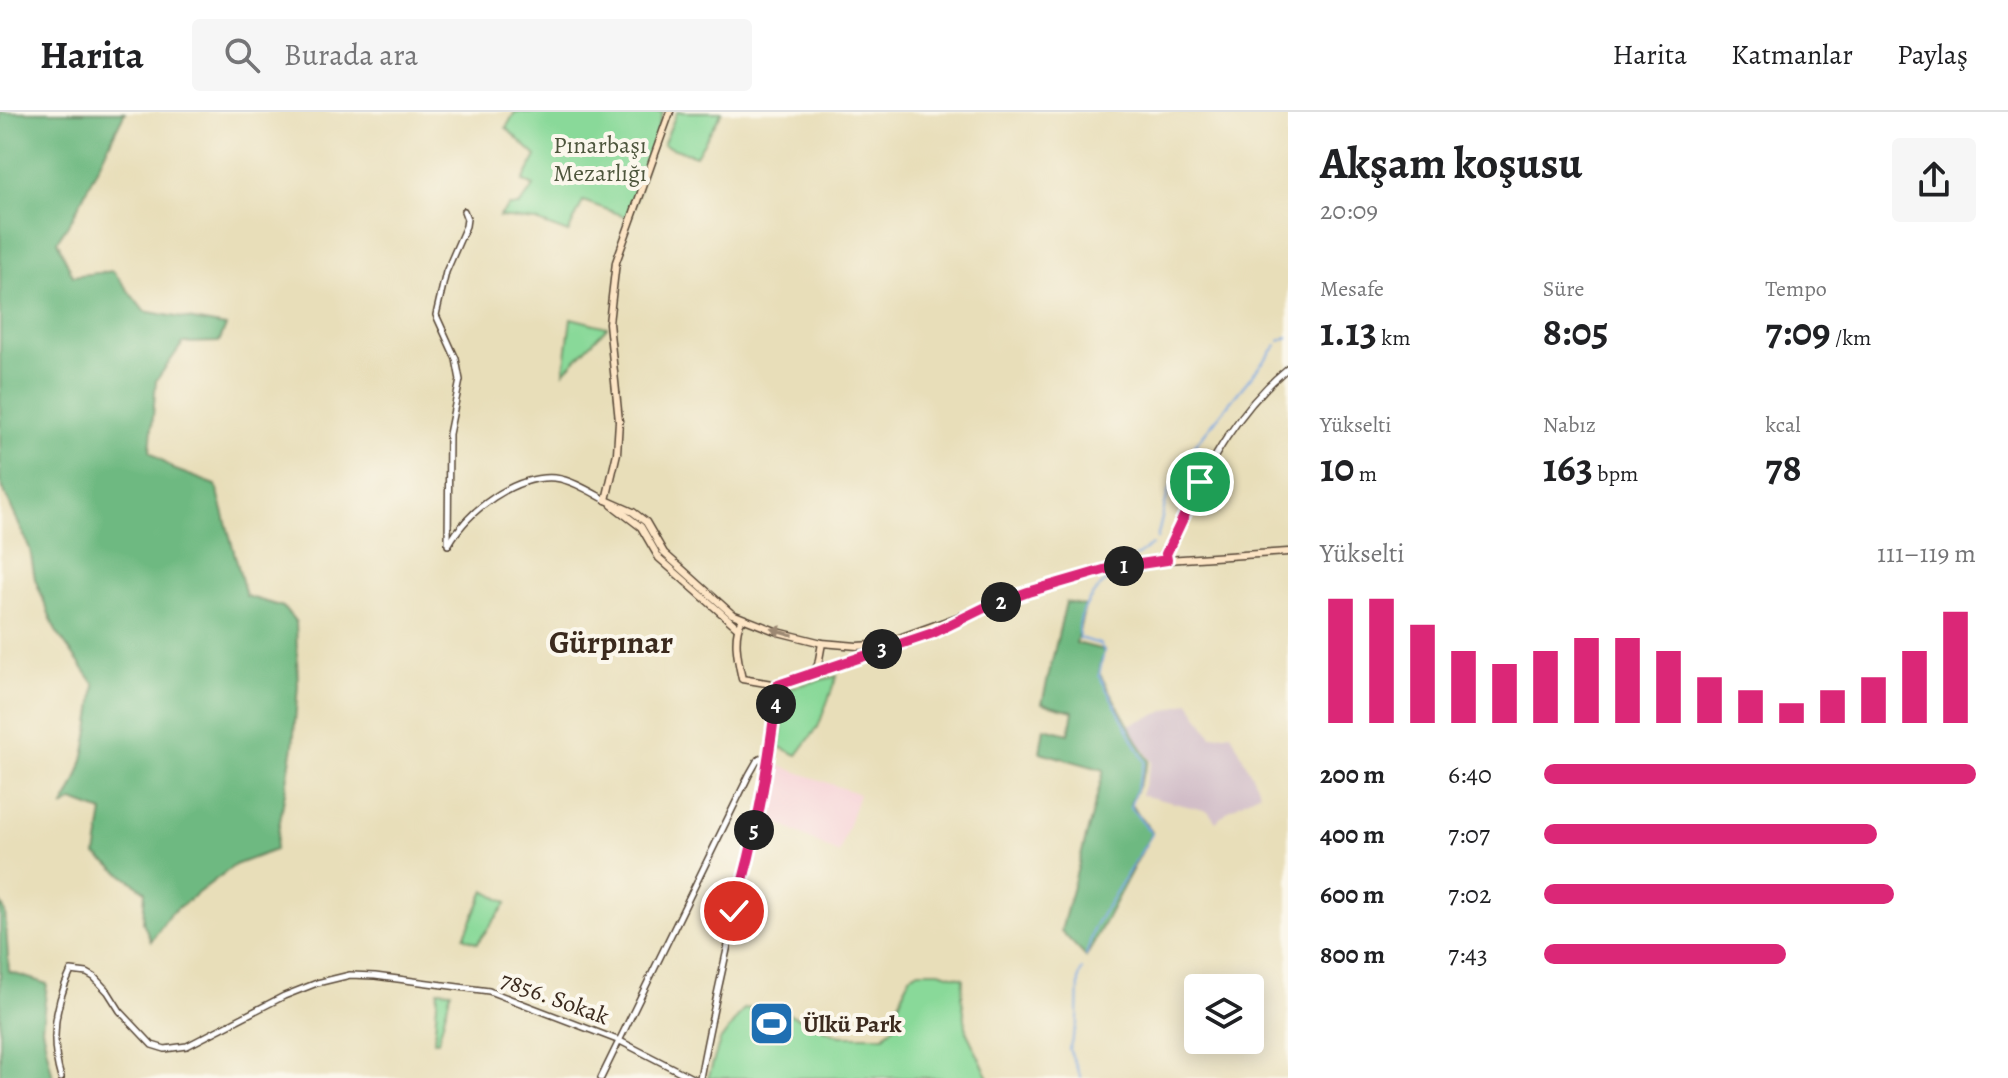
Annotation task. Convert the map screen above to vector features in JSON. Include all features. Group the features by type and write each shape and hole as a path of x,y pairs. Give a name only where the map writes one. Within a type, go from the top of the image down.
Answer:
{"main road":[{"path":"606,500 617,453 619,421 609,323 616,262 670,112"},
{"path":"606,500 633,512 646,522 664,553 703,590 742,619 825,643 874,648"},
{"path":"606,500 641,527 659,558 737,627"},
{"path":"742,619 737,627 737,658 742,679 778,685 984,608 1107,569 1167,560 1288,552"},
{"path":"823,670 825,643"},
{"path":"813,673 825,643"}],"street":[{"path":"464,211 466,226 446,272 436,315 456,359 460,380 449,434 448,545 471,513 490,499 541,479 556,478 606,500"},
{"path":"1167,560 1166,554 1179,524 1211,462 1257,396 1288,368"},
{"path":"700,1078 734,911 752,847 770,752 778,685"},
{"path":"601,1078 749,775 757,761 770,752"},
{"name":"7856. Sokak","path":"61,1078 53,1036 64,984 71,971 94,977 152,1045 165,1049 187,1046 295,991 350,975 489,991 620,1041 692,1078"}],"shaded area":[{"path":"1189,702 1212,736 1231,733 1260,792 1229,810 1216,822 1208,811 1141,795 1152,762 1128,725"},
{"path":"775,764 859,794 839,854 766,817"}],"green space":[{"path":"0,112 125,112 73,217 57,241 73,276 113,271 144,311 226,326 219,342 183,343 156,381 150,451 173,469 216,485 246,596 283,607 296,622 298,686 293,746 275,850 235,865 170,914 151,941 143,922 145,891 96,855 103,812 73,801 62,808 82,764 95,685 56,631 35,579 30,549 0,482"},
{"name":"Pınarbaşı Mezarlığı","path":"515,112 663,112 630,218 583,201 568,233 536,221 499,217 509,206 519,206 534,186 523,181 536,156 506,128"},
{"path":"677,112 722,112 696,156 663,145"},
{"path":"571,318 607,327 564,372"},
{"path":"1066,602 1085,606 1076,643 1104,650 1099,673 1149,761 1130,804 1152,832 1086,957 1061,931 1104,770 1040,752 1044,728 1069,734 1073,711 1042,703"},
{"path":"837,676 818,727 797,755 779,747 788,688"},
{"path":"485,891 507,903 477,943 464,937"},
{"path":"0,901 5,912 9,972 47,984 42,1028 53,1078 0,1078"},
{"name":"Ülkü Park","path":"919,971 939,971 963,978 962,998 967,1033 989,1078 708,1078 720,1041 744,1009 771,1006 840,1036 884,1036 894,1026 897,1008 910,976"},
{"path":"438,990 451,991 438,1041 434,1041"}],"waterway":[{"path":"1280,341 1288,337"},
{"path":"1157,539 1168,492 1186,456 1277,345"},
{"path":"1135,557 1152,545"},
{"path":"1086,956 1094,927 1152,834 1130,807 1145,762 1099,675 1104,651 1100,644 1079,638 1080,619 1088,602 1115,574"},
{"path":"1081,1078 1069,1049 1078,1021 1082,969"}],"place":[{"name":"Ülkü Park","path":"772,1024"}],"district":[{"name":"Gürpınar","path":"611,642"}],"route":[{"path":"734,911 752,847 770,752 778,685 933,633 984,608 1028,592 1107,569 1167,560 1166,554 1200,482"}]}
